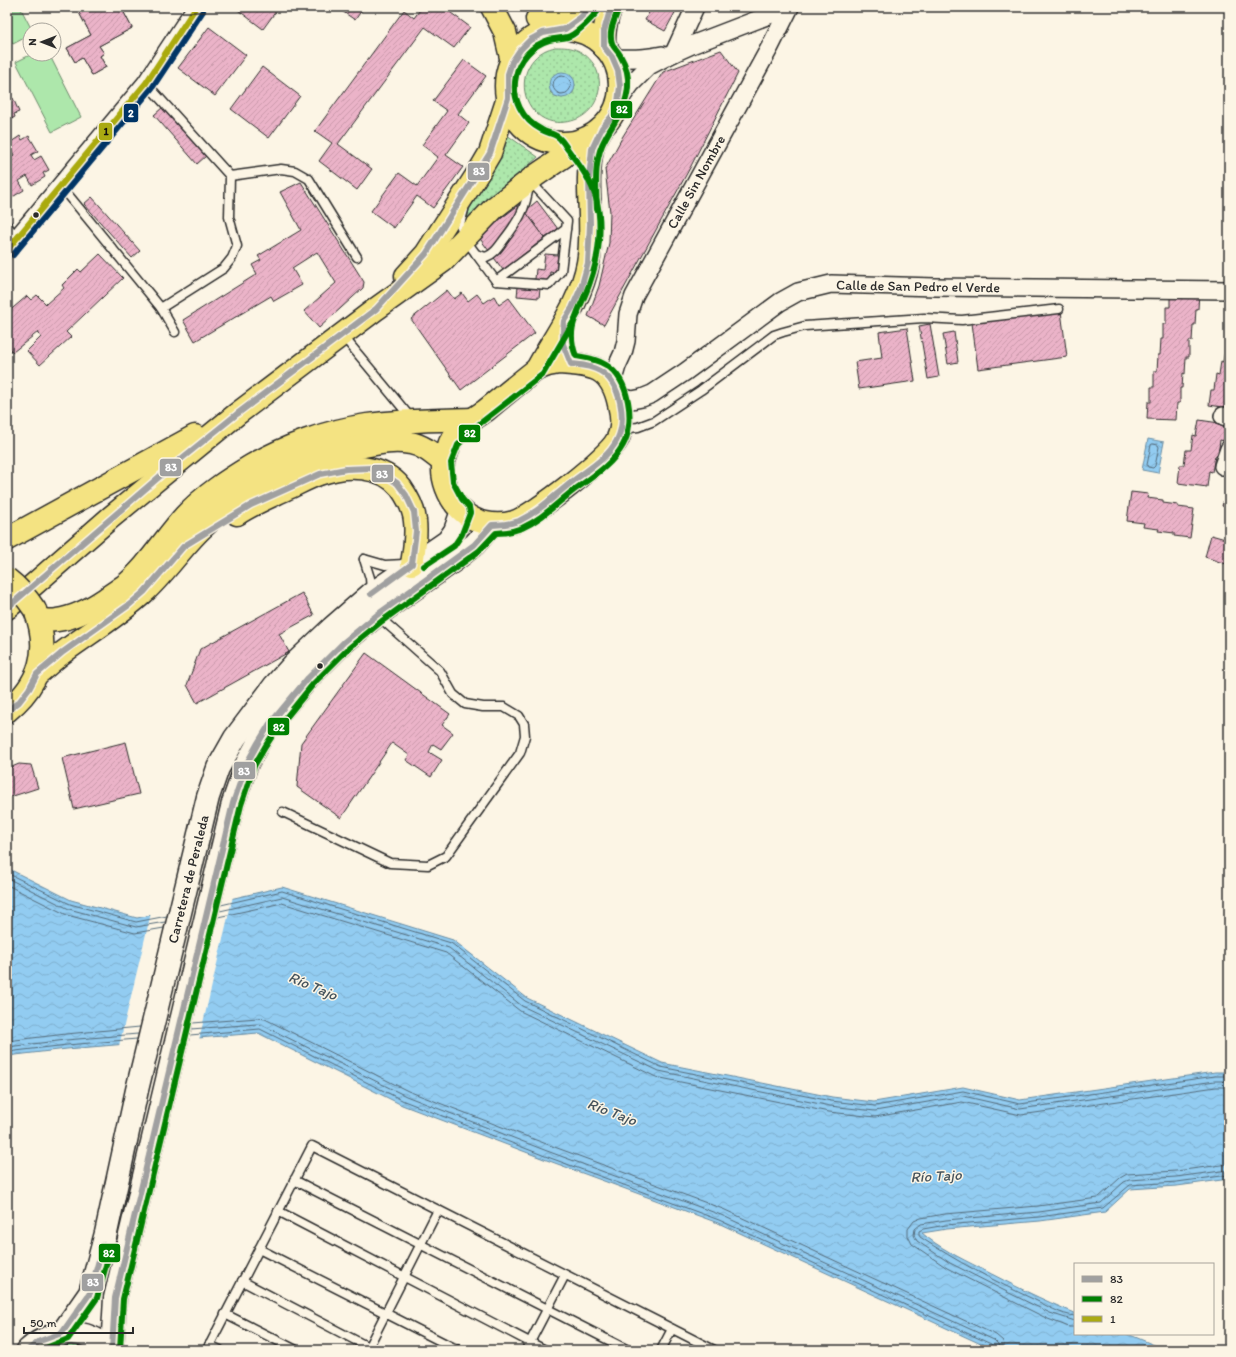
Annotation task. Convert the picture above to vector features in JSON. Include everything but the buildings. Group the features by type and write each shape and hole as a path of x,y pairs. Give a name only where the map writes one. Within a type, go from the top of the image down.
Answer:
{"main road":[{"path":"492,7 505,32 512,62"},
{"path":"561,30 580,18 589,7"},
{"path":"530,13 566,18 589,7"},
{"path":"7,608 110,518 237,414 376,309 443,261 470,246 494,208 530,180 566,143 580,141 592,136 602,128 612,116 618,102 620,86 618,71 608,52 604,31 611,7"},
{"path":"530,13 561,30"},
{"path":"589,205 583,186 575,171 558,150 528,131 519,122 512,111 508,98 508,74 512,62 520,50 530,40 543,33 561,30 576,31 586,34 596,40 608,52"},
{"path":"376,309 426,254 480,170 490,153 508,98"},
{"path":"537,369 572,308 588,263 590,241 589,179 592,149 602,128"},
{"path":"564,321 563,344 571,364"},
{"path":"571,364 592,368 605,374 615,390 620,409 621,429 617,440 603,458 541,507 521,520 503,525 492,525 472,519 462,512 455,504 445,484 443,462 451,441 473,419 537,369 548,365 571,364"},
{"path":"7,540 177,445 237,414"},
{"path":"37,615 57,620 76,616 98,604 124,586 136,575 186,515 215,490 250,467 276,453 330,434 366,425 413,421 473,419"},
{"path":"37,674 63,652 129,605 144,592 184,546 202,528 228,506 256,486 291,469 341,451 385,442 409,442 419,445 443,462"},
{"path":"184,546 251,505 320,474 346,469 370,468 385,474 397,484 411,505 416,531 412,564"},
{"name":"Carretera de Peraleda","path":"62,1333 90,1293 106,1233 137,1090 208,796 218,768 235,738 275,685 312,647 370,594 412,564 448,541 455,531 462,512"},
{"path":"7,525 41,520"},
{"name":"Carretera de Peraleda","path":"112,1350 115,1298 233,803 247,763 269,725 308,678 344,642 377,615 474,545 492,525"},
{"path":"7,579 17,586 27,597 37,615 42,638 42,657 37,674 29,689 7,711"},
{"path":"28,1350 33,1345 47,1337 62,1333 80,1334 98,1340 112,1350"}],"street":[{"path":"10,238 61,186 146,83 196,7"},
{"path":"674,53 695,7"},
{"path":"618,102 631,84 649,66 674,53 790,7"},
{"name":"Calle Sin Nombre","path":"615,390 617,366 623,353 626,341 628,314 634,296 790,7"},
{"path":"608,52 620,58 646,58 674,53"},
{"name":"Calle de San Pedro el Verde","path":"615,390 632,400 652,394 685,372 780,302 798,292 830,284 935,287 1229,290"},
{"path":"1223,466 1229,449"}],"lane":[{"path":"146,83 230,176 229,217 237,246 232,258 224,268 161,308"},
{"path":"230,176 281,169 295,171 309,179 357,256"},
{"path":"480,170 475,187 460,224 470,246 496,281 549,285 561,272 567,221 530,180"},
{"path":"470,246 486,257 493,254 518,221 528,196 530,180"},
{"path":"61,186 161,308 175,332"},
{"path":"496,281 566,229"},
{"path":"621,429 638,427 654,421 701,390 774,336 783,332 805,326 924,318 962,320 1059,309"},
{"path":"342,336 413,421"},
{"path":"370,594 370,578 364,559 385,565 412,564"},
{"path":"283,812 390,863 428,865 446,856 520,753 525,736 524,724 519,716 504,707 483,707 465,704 453,694 440,672 377,615"},
{"path":"220,1350 208,1347 312,1146 714,1350"},
{"path":"294,1180 628,1350"},
{"path":"242,1282 370,1349 404,1276 438,1210"},
{"path":"278,1211 545,1350"},
{"path":"259,1249 458,1350"},
{"path":"526,1350 565,1275"},
{"path":"225,1314 296,1350"},
{"path":"661,1350 672,1329"}],"green space":[{"path":"7,7 20,7 28,22 22,22 22,39 13,44 7,33"},
{"path":"554,47 568,48 579,51 590,59 596,69 599,81 599,92 595,103 588,112 578,119 565,122 548,121 534,111 526,96 524,87 525,79 531,63 544,51","holes":["572,77 575,85 573,93 557,98 550,92"]},
{"path":"22,59 22,62 53,62 81,117 52,132 16,62"},
{"path":"507,135 538,157 467,220 469,210 495,164"},
{"path":"61,1343 78,1343 95,1350 43,1350"}],"water":[{"path":"562,72 571,76 575,85 571,94 562,98 553,94 549,85 553,76"},
{"path":"1148,439 1164,442 1158,473 1142,470"},
{"name":"Río Tajo","path":"7,868 71,900 137,918 282,887 453,940 527,998 662,1063 832,1097 874,1102 963,1087 1020,1100 1215,1072 1229,1072 1229,1179 1177,1186 1130,1189 1105,1212 1040,1221 947,1229 922,1233 942,1248 1027,1292 1074,1313 1074,1335 1130,1335 1166,1350 994,1350 718,1223 402,1105 258,1033 67,1049 7,1056"}],"pier":[{"path":"233,896 199,1040 119,1046 151,913"}],"transit line":[{"name":"1","path":"7,250 146,83 196,7"},
{"name":"83","path":"7,608 166,471 237,414 376,309 426,254 490,153 508,98 508,74 512,62 520,50 530,40 543,33 565,29 580,18 591,7"},
{"name":"83","path":"112,1350 115,1298 233,803 247,763 258,743 269,725 308,678 344,642 377,615 474,545 492,525 519,521 539,509 608,454 620,432 622,413 620,402 613,384 597,369 571,364 563,344 564,321 581,288 588,263 590,224 589,179 592,149 602,128 612,116 618,102 620,86 618,71 612,57 604,47 604,31 611,7"},
{"name":"82","path":"597,209 596,176 599,152 621,111 627,96 628,87 628,79 624,63 611,39 612,26 618,10"},
{"name":"2","path":"13,255 152,88 203,11"},
{"name":"82","path":"120,1350 123,1299 241,805 254,766 276,730 314,683 349,648 382,621 479,551 496,533 509,532 522,528 543,515 607,465 623,445 627,436 629,425 628,402 625,390 620,380 614,372 603,363 576,356 573,345 572,336 575,318 590,282 598,252 600,230 596,198 585,173 563,142 556,136 535,126 529,120 520,108 515,92 516,76 520,64 532,49 543,42 574,34 597,12"},
{"name":"82","path":"424,566 454,546 462,534 470,513 469,507 462,499 453,482 451,463 458,445 478,425 543,374 578,314"},
{"name":"83","path":"7,711 19,702 29,689 37,674 63,652 129,605 144,592 184,546 251,505 320,474 346,469 370,468 397,483 406,495 414,512 416,531 412,564 371,594"},
{"name":"83","path":"28,1350 40,1341 62,1333 90,1293 103,1245"},
{"name":"82","path":"41,1350 68,1339 97,1298 111,1247"}]}
